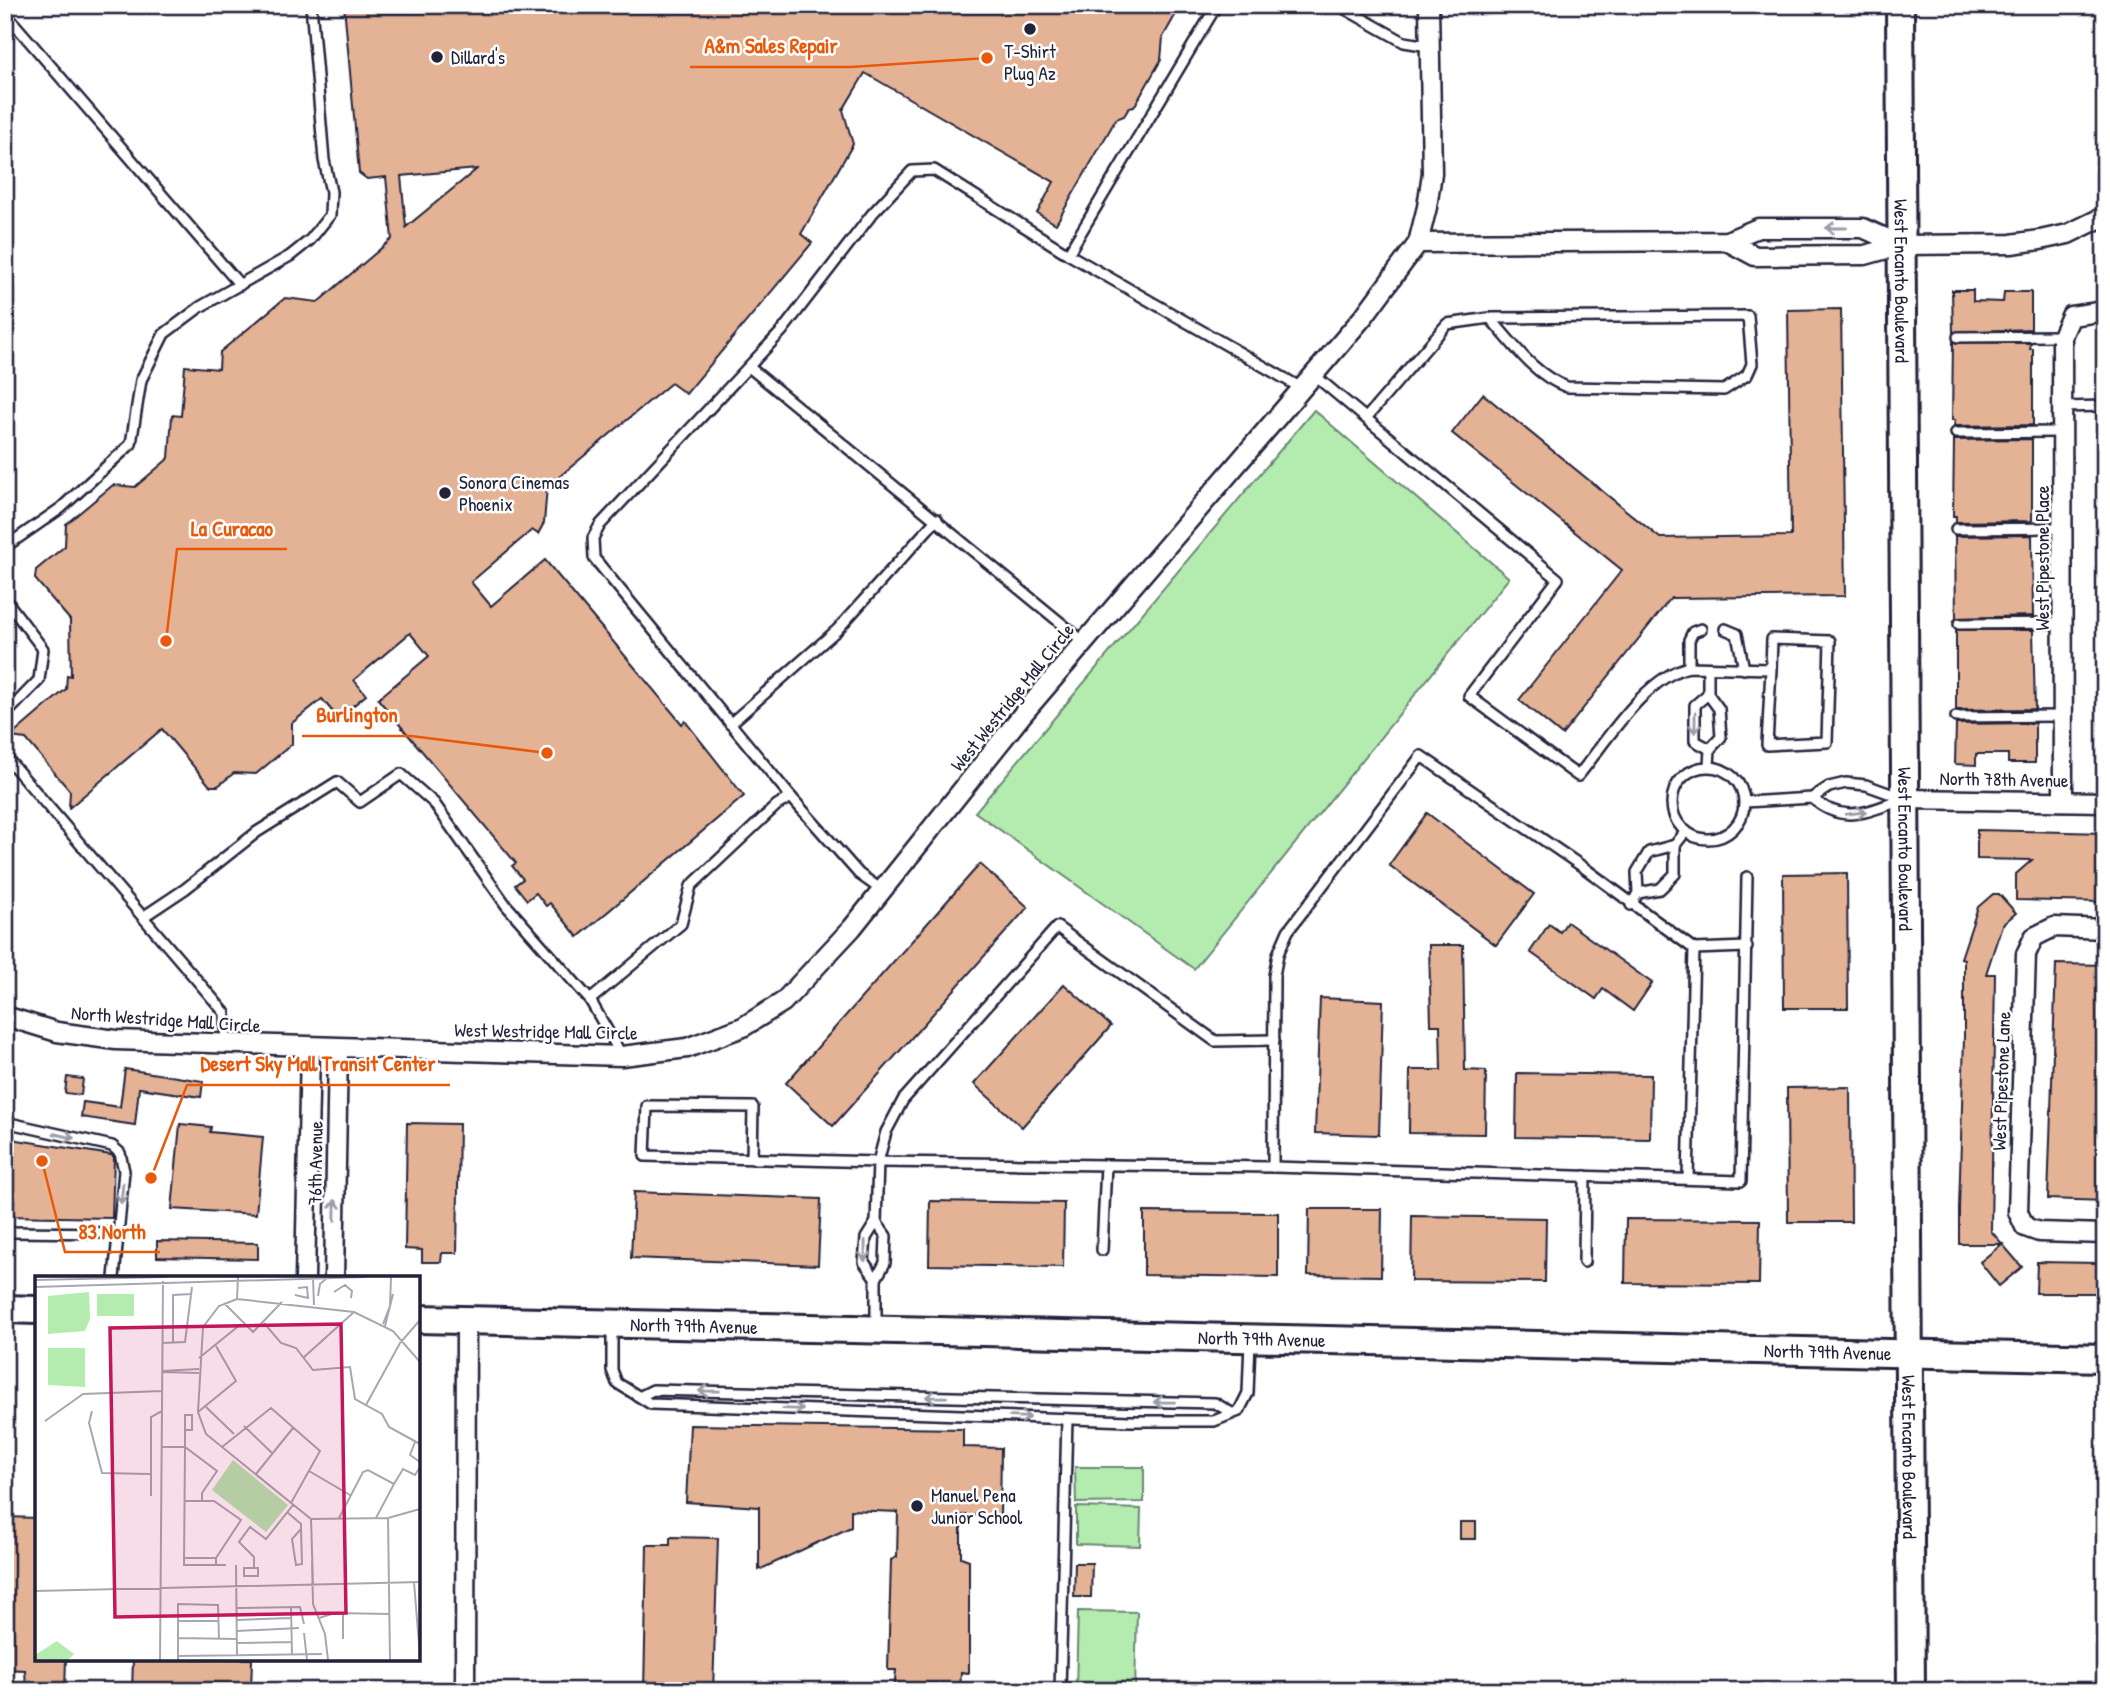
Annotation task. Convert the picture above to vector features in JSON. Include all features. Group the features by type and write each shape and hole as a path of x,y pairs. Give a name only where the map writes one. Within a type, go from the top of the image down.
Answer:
{"street":[{"name":"West Westridge Mall Circle","path":"325,1048 622,1056 687,1048 743,1027 783,1002 883,891 1084,642 1308,382 1418,243 1432,173 1429,5"},
{"name":"West Encanto Boulevard","path":"1900,5 1903,799 1911,1691"},
{"path":"1727,241 1755,256 1865,255 1901,245 2011,244 2040,240 2068,233 2105,215"},
{"path":"1418,243 1727,241 1758,228 1863,228 1901,245"},
{"name":"West Pipestone Place","path":"2063,801 2062,336 2071,316 2105,311"},
{"name":"North 78th Avenue","path":"1903,799 2105,802"},
{"name":"West Pipestone Lane","path":"2105,929 2054,927 2034,937 2026,954 2018,1212 2025,1227 2039,1232 2105,1234"},
{"name":"North Westridge Mall Circle","path":"5,1016 82,1036 325,1048"},
{"name":"76th Avenue","path":"305,1276 325,1048"},
{"name":"76th Avenue","path":"325,1048 334,1276"},
{"path":"5,1309 35,1310"},
{"name":"North 79th Avenue","path":"420,1319 1250,1341 2105,1359"},
{"path":"465,1691 466,1320"}],"lane":[{"path":"5,547 61,508 131,444 141,380 164,334 200,307 290,256 310,240 330,215 331,192 324,160 312,5"},
{"path":"1068,254 1217,5"},
{"path":"1338,5 1404,42 1429,46"},
{"path":"5,13 240,285"},
{"path":"883,891 859,874 791,797 594,558 591,546 600,524 782,331 873,215 912,171 934,170 1068,254 1308,382 1367,417 1558,579 1469,696 1578,776 1643,696 1678,669 1771,669"},
{"path":"1367,417 1447,324 1490,318 1748,316 1752,364 1736,384 1724,390 1567,387 1553,382 1532,366 1490,318"},
{"path":"1958,337 2062,336"},
{"path":"750,367 1084,642"},
{"path":"2062,407 2105,406"},
{"path":"1956,433 2062,432"},
{"path":"730,724 837,630 937,519"},
{"path":"1956,528 2063,528"},
{"path":"5,599 43,649 39,680 5,715"},
{"path":"1959,624 2063,623"},
{"path":"1689,667 1689,640 1693,632 1701,629"},
{"path":"1725,629 1737,634 1741,642 1744,669"},
{"path":"1772,639 1830,640 1827,742 1767,745 1771,669 1772,639"},
{"path":"1708,668 1709,694 1719,709 1721,737 1710,750 1709,766"},
{"path":"1709,694 1695,705 1694,717 1695,741 1710,750"},
{"path":"1956,717 2063,716"},
{"path":"5,755 225,1013 226,1045"},
{"path":"1273,1167 1275,976 1278,954 1288,931 1421,756 1583,867 1694,949 1746,947"},
{"path":"1709,766 1731,774 1739,783 1745,802 1741,818 1725,835 1701,838 1686,831 1675,816 1674,793 1687,774 1709,766"},
{"path":"143,917 185,889 257,832 337,782 360,802 401,774 434,803 506,905 590,1000 622,1056"},
{"path":"1745,802 1812,798 1829,787 1846,783 1866,785 1903,799"},
{"path":"590,1000 681,924 691,886 777,806 791,797"},
{"path":"1812,798 1838,815 1864,812 1903,799"},
{"path":"1631,905 1638,893 1637,872 1648,852 1675,845 1686,831"},
{"path":"1638,893 1660,889 1675,873 1675,845"},
{"path":"752,1159 753,1107 647,1107 645,1156 752,1159 1273,1167 1741,1181 1747,877"},
{"path":"876,1279 864,1262 866,1238 876,1222 878,1161 886,1132 903,1100 1057,927 1215,1041 1274,1040"},
{"path":"1688,1179 1694,949"},
{"path":"5,1122 112,1146 120,1153 124,1171 114,1276"},
{"path":"1102,1250 1106,1165"},
{"path":"1584,1262 1585,1176"},
{"path":"876,1222 886,1236 886,1263 876,1279 876,1331"},
{"path":"5,1232 118,1233"},
{"path":"612,1324 612,1364 617,1383 651,1404 1067,1419 1214,1421 1230,1412 1239,1411 1248,1394 1250,1341"},
{"path":"641,1396 653,1390 1214,1403 1230,1412"},
{"path":"1060,1691 1067,1419"}],"green space":[{"path":"1314,410 1509,578 1194,969 975,812"},
{"path":"1075,1467 1144,1467 1144,1502 1076,1503"},
{"path":"1076,1507 1141,1509 1140,1546 1076,1544"},
{"path":"1078,1611 1137,1612 1135,1691 1076,1691"}],"building":[{"path":"344,5 1181,5 1163,37 1161,60 1134,107 1116,119 1056,224 1037,213 1054,182 865,73 843,110 853,144 801,234 812,243 686,394 671,383 547,487 544,523 538,534 532,530 471,582 491,606 545,560 682,724 685,721 744,796 578,937 550,903 546,906 536,893 527,900 515,885 523,879 512,866 516,863 378,699 429,656 410,633 354,680 366,695 338,718 322,699 292,723 292,744 256,774 234,773 218,786 210,786 162,729 69,808 70,791 26,739 10,737 66,689 67,675 71,676 70,620 35,579 36,570 65,546 66,524 113,485 135,487 169,458 172,415 181,416 185,366 219,369 220,352 285,298 318,302 392,239 386,177 367,179 359,173","holes":["477,169 406,227 401,176"]},
{"path":"1952,290 1973,290 1973,301 2003,302 2004,292 2031,292 2031,329 1953,332"},
{"path":"1841,309 1845,596 1671,598 1562,735 1519,700 1622,570 1452,433 1483,394 1660,538 1791,536 1788,310"},
{"path":"1953,342 2031,343 2033,425 1954,426"},
{"path":"2032,439 2032,521 1956,522 1956,516 1953,516 1954,440"},
{"path":"2032,535 2033,616 1956,618 1955,536"},
{"path":"1956,630 2033,630 2035,709 1956,710"},
{"path":"2035,723 2035,763 2008,763 2008,754 1976,754 1976,765 1955,764 1956,724"},
{"path":"1427,813 1534,894 1496,945 1389,865"},
{"path":"1977,830 2105,833 2105,902 2016,900 2016,874 2032,860 1977,859"},
{"path":"980,864 1028,907 833,1126 786,1083"},
{"path":"1847,873 1848,1008 1784,1008 1783,874"},
{"path":"1993,894 1999,894 2016,913 2002,925 1986,974 1995,974 1991,1231 2022,1267 1999,1286 1980,1262 2002,1244 1959,1244 1964,1037 1964,959 1961,958 1978,907"},
{"path":"1567,922 1652,983 1633,1011 1603,989 1596,999 1530,952 1549,924 1560,932"},
{"path":"1429,945 1463,945 1465,1070 1486,1071 1485,1134 1409,1133 1410,1070 1441,1070 1440,1025 1431,1025"},
{"path":"2056,964 2105,965 2105,1201 2048,1199"},
{"path":"1064,984 1111,1026 1022,1127 974,1084"},
{"path":"1320,998 1383,1001 1379,1135 1315,1133"},
{"path":"125,1069 203,1081 201,1097 139,1088 135,1125 81,1117 83,1102 120,1107"},
{"path":"1517,1073 1651,1075 1650,1139 1516,1137"},
{"path":"67,1077 83,1079 81,1095 65,1093"},
{"path":"1850,1087 1851,1222 1788,1222 1787,1088"},
{"path":"407,1123 459,1124 457,1253 442,1253 441,1262 422,1262 422,1250 405,1249"},
{"path":"180,1124 211,1127 210,1132 263,1137 256,1214 172,1209"},
{"path":"5,1138 114,1157 112,1218 5,1216"},
{"path":"634,1192 821,1199 818,1265 631,1258"},
{"path":"930,1201 1064,1203 1063,1267 929,1265"},
{"path":"1309,1209 1382,1209 1381,1276 1308,1275"},
{"path":"1144,1212 1278,1213 1278,1277 1144,1275"},
{"path":"1412,1216 1546,1218 1545,1282 1411,1281"},
{"path":"1626,1219 1760,1220 1759,1284 1625,1283"},
{"path":"157,1241 258,1243 258,1259 157,1257"},
{"path":"2037,1262 2100,1263 2100,1293 2036,1293"},
{"path":"690,1425 963,1429 963,1447 1001,1448 1000,1517 961,1515 961,1557 969,1560 969,1673 961,1672 960,1691 894,1691 896,1670 888,1670 891,1560 897,1557 898,1512 851,1510 851,1527 759,1570 759,1507 686,1502"},
{"path":"5,1517 35,1518 35,1661 66,1661 65,1690 26,1687 25,1670 5,1669"},
{"path":"1460,1522 1476,1522 1476,1539 1460,1539"},
{"path":"670,1537 718,1538 713,1691 644,1691 647,1545 670,1545"},
{"path":"1075,1563 1092,1563 1091,1597 1074,1597"},
{"path":"133,1661 252,1661 251,1691 132,1691"}],"place":[{"name":"T-Shirt Plug Az","path":"1030,29"},
{"name":"Dillard's","path":"437,57"},
{"name":"A&m Sales Repair","path":"987,58"},
{"name":"Sonora Cinemas Phoenix","path":"445,493"},
{"name":"La Curacao","path":"166,641"},
{"name":"Burlington","path":"547,753"},
{"name":"83 North","path":"42,1161"},
{"name":"Desert Sky Mall Transit Center","path":"151,1178"},
{"name":"Manuel Pena Junior School","path":"917,1506"}]}
